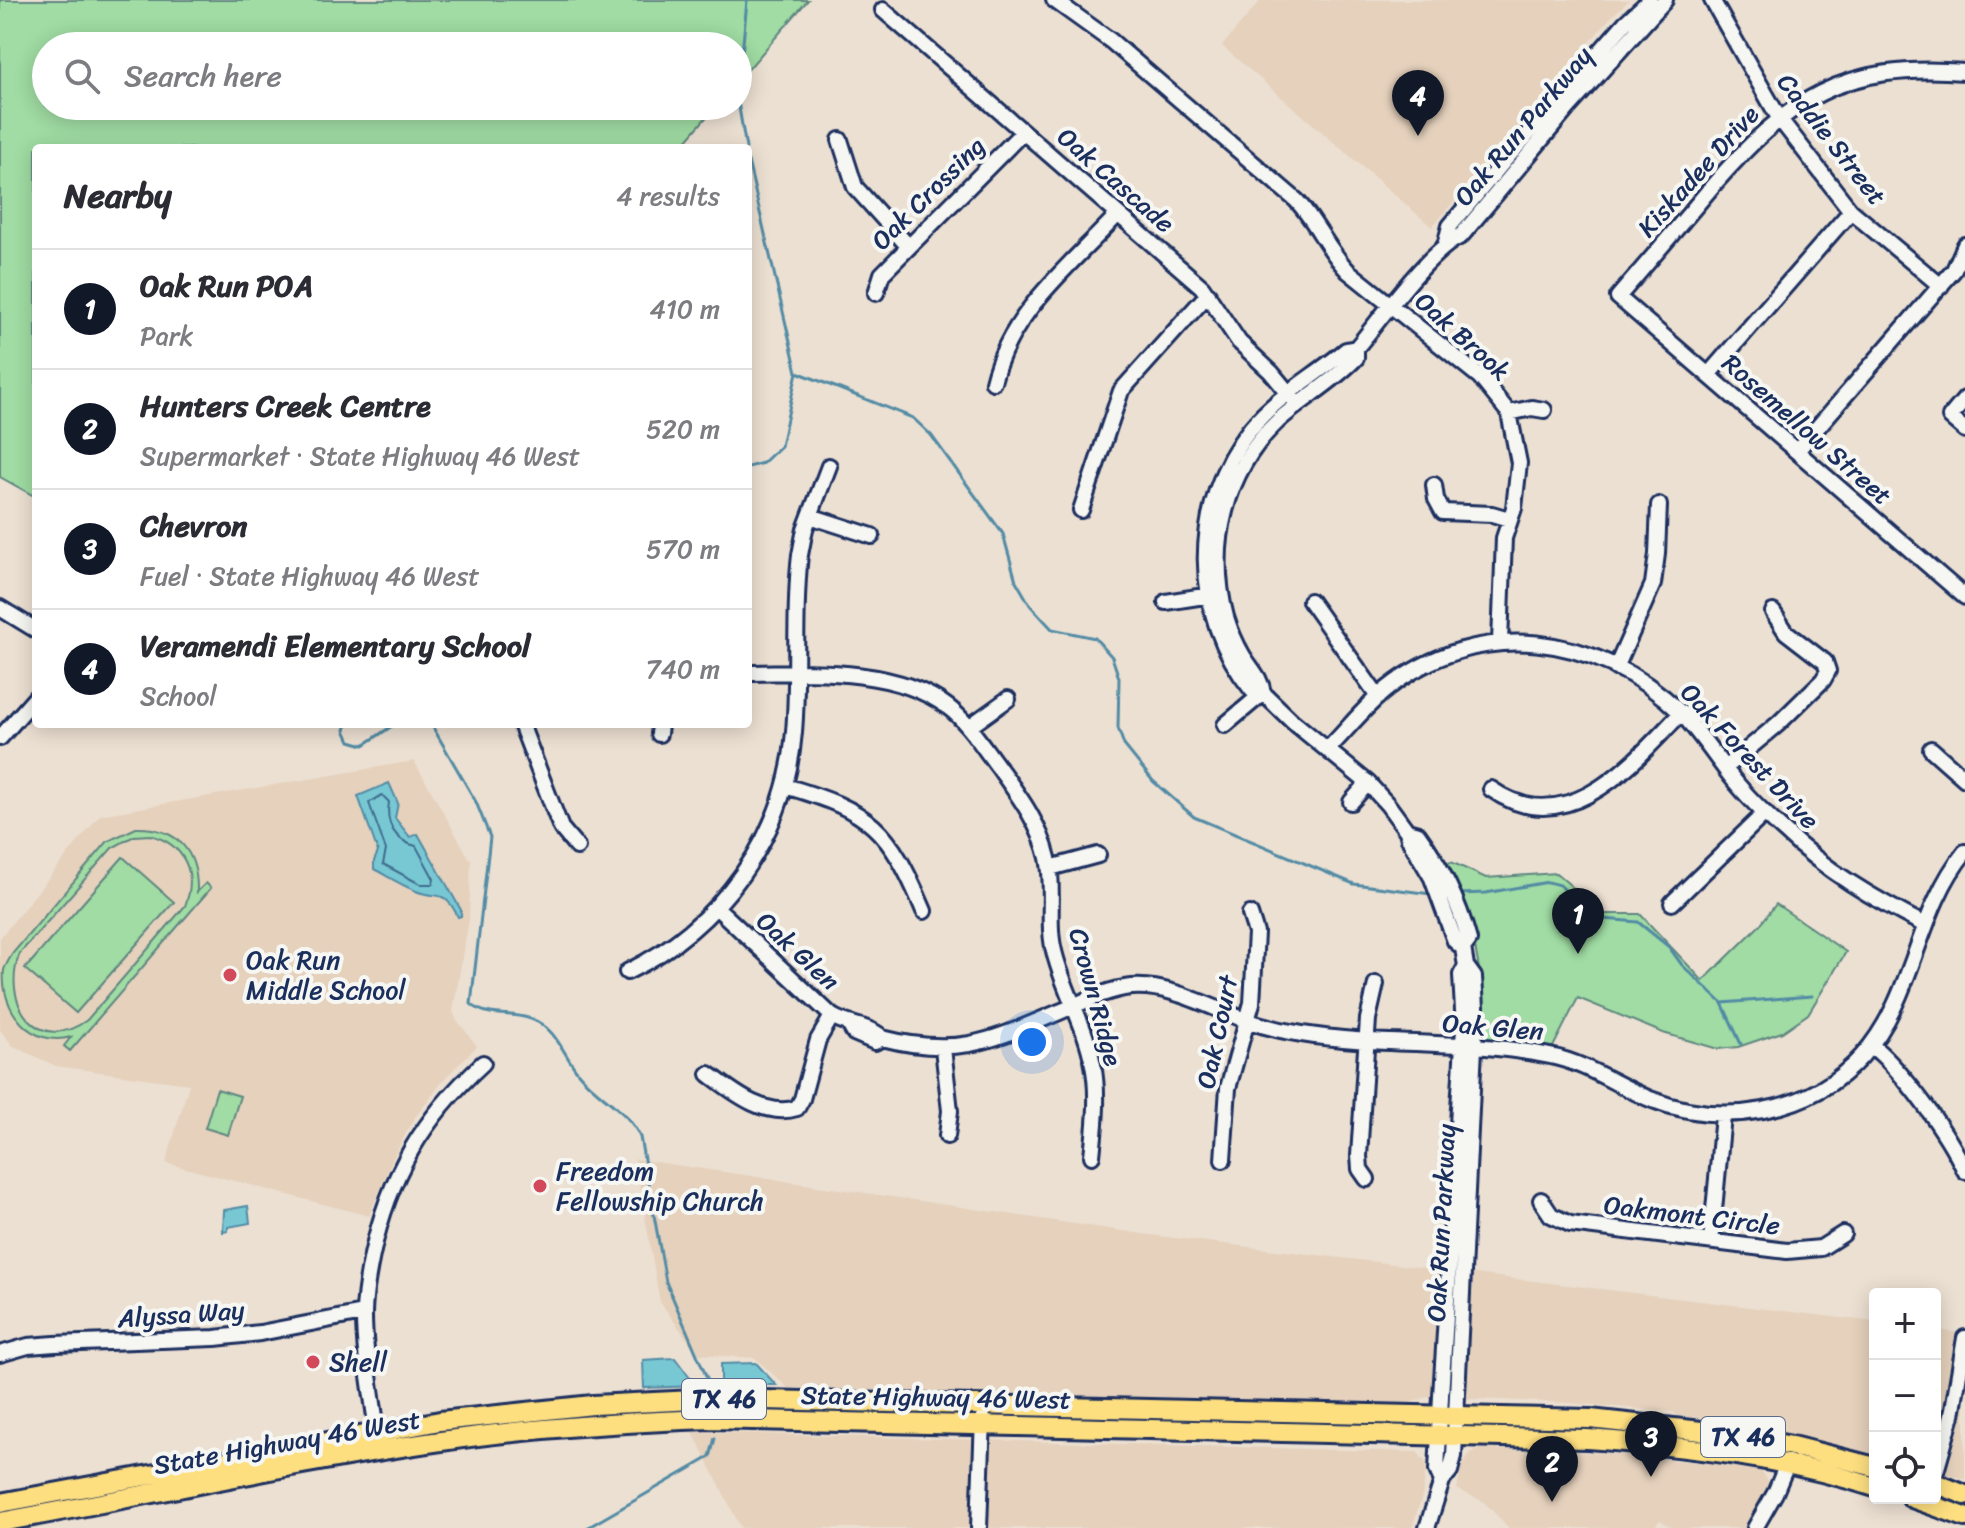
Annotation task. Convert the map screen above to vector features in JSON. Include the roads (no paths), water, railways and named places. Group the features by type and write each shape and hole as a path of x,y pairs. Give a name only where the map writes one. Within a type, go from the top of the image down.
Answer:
{"main road":[{"name":"State Highway 46 West","path":"0,1503 377,1431 519,1412 657,1401 762,1398 1636,1422 1720,1433 1790,1454 1869,1485"},
{"name":"State Highway 46 West","path":"0,1522 313,1462 442,1441 658,1421 816,1420 1587,1439 1790,1454 1869,1466"},
{"path":"313,1462 342,1447 368,1442 375,1438 377,1431"},
{"path":"1790,1454 1869,1473"},
{"path":"1941,1485 1965,1495"},
{"path":"1929,1504 1965,1517"}],"street":[{"name":"Oak Brook","path":"1054,0 1111,41 1259,163 1306,211 1338,261 1480,377 1509,413 1519,463 1514,508 1504,538 1500,642"},
{"name":"Oak Run Parkway","path":"1427,1528 1442,1481 1437,1470 1448,1436 1468,1047 1476,1007 1474,977 1466,966 1463,948 1455,941 1456,920 1432,878 1425,854 1409,839 1407,831 1368,783 1263,693 1262,682 1241,653 1214,594 1219,541 1234,484 1258,443 1293,399 1346,350 1356,348 1446,242 1461,236 1625,23 1650,0"},
{"name":"Oak Run Parkway","path":"1564,104 1665,0"},
{"name":"Caddie Street","path":"1712,0 1779,118 1851,211 1941,286"},
{"name":"Oak Cascade","path":"883,10 1208,294 1239,342 1271,372 1293,399"},
{"name":"Kiskadee Drive","path":"1618,297 1744,149 1779,118 1816,94 1874,75 1901,70 1965,72"},
{"name":"Oak Crossing","path":"876,293 882,274 1023,132"},
{"path":"840,140 855,187 909,247"},
{"path":"1708,375 1851,211"},
{"path":"993,382 997,364 1016,324 1118,214"},
{"path":"1797,451 1941,286 1954,270 1965,245"},
{"path":"1081,510 1121,391 1208,294"},
{"name":"Rosemellow Street","path":"1618,297 1965,597"},
{"path":"1965,399 1950,417 1965,430"},
{"path":"1509,413 1532,408 1544,410"},
{"path":"627,972 666,950 716,907 756,854 774,818 785,786 794,733 799,569 810,516 829,466"},
{"path":"1434,485 1437,504 1443,512 1492,514 1509,519"},
{"path":"1616,668 1653,584 1659,505"},
{"path":"810,516 872,536"},
{"path":"1166,602 1214,594"},
{"path":"1310,601 1378,697"},
{"path":"0,608 32,628"},
{"path":"1725,768 1778,724 1823,680 1828,671 1825,662 1786,632 1773,612"},
{"name":"Oak Forest Drive","path":"1327,750 1378,697 1413,670 1437,658 1500,642 1531,641 1557,646 1616,668 1649,686 1681,713 1765,813 1807,852 1851,885 1925,925"},
{"name":"Crown Ridge","path":"752,673 882,678 921,690 948,707 969,727 1032,817 1045,848 1050,868 1053,945 1094,1066 1096,1090 1092,1156"},
{"path":"1225,725 1263,693"},
{"path":"969,727 1008,699"},
{"path":"0,738 32,702"},
{"path":"1491,789 1511,802 1543,806 1562,804 1594,793 1628,769 1681,713"},
{"path":"523,728 561,828 577,847"},
{"path":"1931,749 1965,779"},
{"path":"1351,802 1368,783"},
{"path":"785,786 841,804 869,821 897,853 924,911"},
{"path":"1672,903 1765,813"},
{"name":"Oak Glen","path":"716,907 832,1016 850,1026 854,1033 875,1042 882,1038 911,1046 943,1048 987,1041 1107,992 1143,987 1180,996 1247,1021 1302,1034 1548,1056 1568,1061 1648,1098 1687,1111 1723,1116 1776,1107 1812,1093 1847,1070 1871,1045 1902,992 1945,879 1965,852"},
{"path":"1050,868 1098,855"},
{"name":"Oak Court","path":"1223,1160 1228,1088 1252,1003 1256,940 1250,914"},
{"path":"1367,1179 1360,1169 1359,1156 1369,1009 1376,984"},
{"path":"709,1074 737,1095 757,1105 786,1111 797,1108 818,1040 832,1016"},
{"path":"1871,1045 1898,1070 1952,1147 1965,1171"},
{"path":"943,1048 950,1111 947,1136"},
{"path":"377,1431 363,1313 376,1233 399,1170 426,1124 460,1084 483,1063"},
{"path":"1711,1241 1723,1116"},
{"name":"Oakmont Circle","path":"1541,1200 1551,1215 1570,1224 1798,1252 1821,1248 1843,1234"},
{"name":"Alyssa Way","path":"0,1354 28,1346 215,1338 260,1333 363,1313"},
{"path":"1941,1454 1952,1415 1965,1338"},
{"path":"979,1528 983,1405"},
{"path":"1755,1528 1775,1493 1790,1454"}],"water":[{"path":"389,783 398,803 395,818 410,837 418,834 461,910 461,916 458,917 444,898 416,891 374,869 378,852 358,796"},
{"path":"248,1206 250,1223 228,1227 228,1231 223,1232 224,1210"},
{"path":"675,1358 696,1386 644,1388 643,1360"},
{"path":"756,1363 776,1385 721,1385 721,1364"}],"waterway":[{"path":"744,32 747,0"},
{"path":"741,120 745,144"},
{"path":"752,178 797,372 781,446 763,463 752,466"},
{"path":"797,372 913,418 931,435 1003,534 1016,581 1030,605 1052,629 1095,638 1112,657 1119,678 1118,728 1124,745 1153,781 1194,817 1354,884 1431,894"},
{"path":"346,728 350,741 364,745 389,728"},
{"path":"433,728 476,802 490,837 471,1004 485,1012 523,1017 540,1023 553,1035 579,1074 635,1127 640,1137 666,1282 710,1385"},
{"path":"1458,894 1486,893 1548,882 1560,885 1592,918 1638,922 1669,947 1682,965 1722,1003 1741,1044"},
{"path":"1722,1003 1812,996"},
{"path":"587,1528 710,1457 715,1438"}],"place":[{"name":"Veramendi Elementary School","path":"1418,136"},
{"name":"Oak Run POA","path":"1578,954"},
{"name":"Oak Run Middle School","path":"230,975"},
{"name":"Freedom Fellowship Church","path":"540,1186"},
{"name":"Shell","path":"313,1362"},
{"name":"Chevron","path":"1651,1477"},
{"name":"Hunters Creek Centre","path":"1552,1502"}]}
